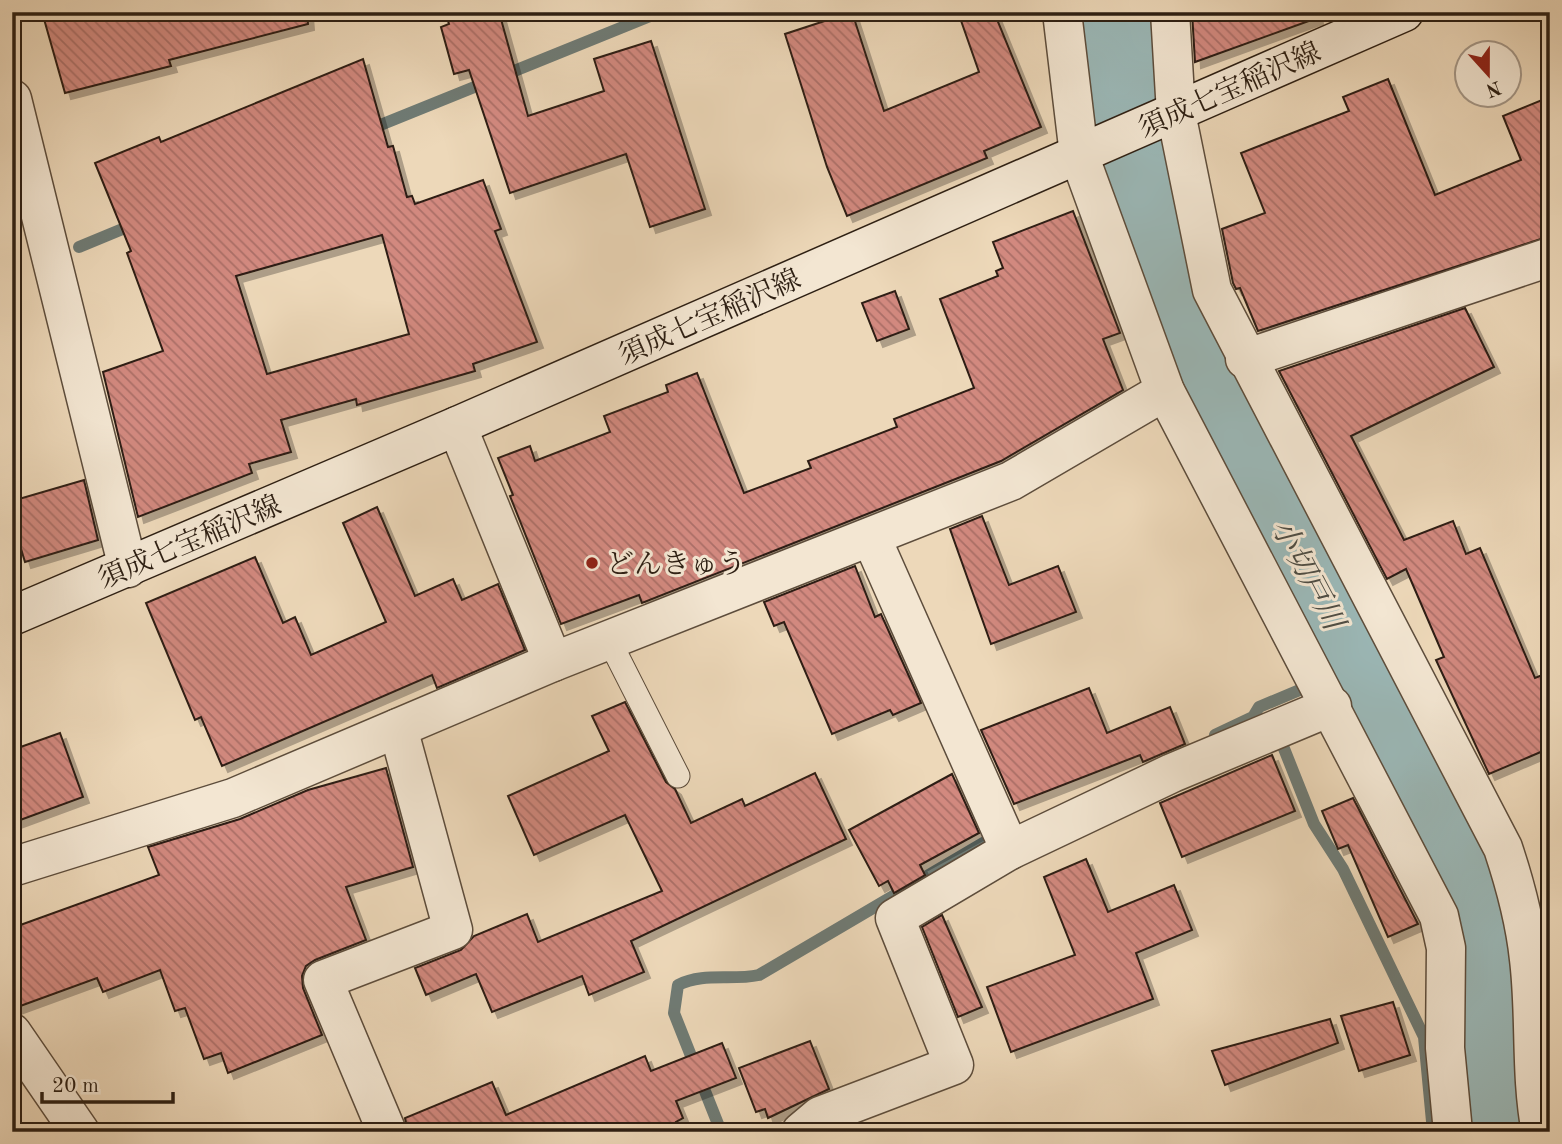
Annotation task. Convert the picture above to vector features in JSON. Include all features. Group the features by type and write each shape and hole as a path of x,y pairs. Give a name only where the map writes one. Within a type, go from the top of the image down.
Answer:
{"street":[{"path":"1062,12 1090,150 1165,391 1440,916 1447,948 1445,1048 1453,1132"},
{"path":"1170,12 1171,115 1212,290 1245,359 1503,848 1518,894 1529,959 1536,1104 1541,1132"},
{"name":"須成七宝稲沢線","path":"12,616 457,426 1404,12"},
{"path":"12,99 128,568"},
{"path":"1245,359 1550,257"},
{"path":"12,867 233,798 553,662 1011,481 1165,391"},
{"path":"457,426 553,662"},
{"path":"871,537 1010,850"},
{"path":"801,1132 820,1116 954,1065 895,918 1010,850 1172,773 1332,706"},
{"path":"387,1132 323,980 453,930 398,728"},
{"path":"12,1033 80,1132"}],"lane":[{"path":"609,640 678,775"}],"building":[{"path":"42,12 307,12 308,24 169,60 171,66 65,93"},
{"path":"445,12 499,12 528,116 604,91 594,59 651,41 705,209 650,227 626,154 510,193 469,70 454,74 441,27 449,24"},
{"path":"852,12 884,111 979,72 958,12 994,12 1041,127 984,151 987,158 847,216 827,167 785,34"},
{"path":"1192,12 1316,12 1317,18 1195,62"},
{"path":"363,59 388,147 393,146 407,197 412,196 415,204 483,180 501,229 495,231 537,342 473,364 475,371 357,405 356,399 281,420 291,452 249,464 252,473 138,517 103,372 163,351 127,253 131,251 95,163 159,137 161,142","holes":["382,235 409,334 267,374 236,276"]},
{"path":"1388,79 1435,195 1521,160 1503,116 1542,100 1550,119 1550,236 1258,331 1240,288 1236,289 1233,283 1222,229 1265,213 1241,153 1349,111 1343,97"},
{"path":"1073,211 1120,333 1103,339 1123,390 1001,461 642,603 639,595 561,624 510,496 513,495 498,458 530,446 535,461 610,432 604,416 668,392 666,385 697,373 744,493 811,468 808,461 897,427 894,419 974,388 940,299 998,276 996,271 1003,268 993,242"},
{"path":"895,291 909,329 877,341 862,303"},
{"path":"1465,308 1494,367 1351,436 1404,540 1453,521 1466,554 1480,548 1535,678 1550,672 1550,748 1489,774 1436,660 1444,657 1406,569 1387,579 1279,371"},
{"path":"84,480 98,540 25,562 12,519 12,501"},
{"path":"377,507 415,596 453,579 462,600 498,584 525,650 437,688 432,675 222,766 201,717 195,720 146,603 255,557 283,623 295,617 311,655 386,622 343,523"},
{"path":"982,516 1009,585 1058,566 1076,612 991,644 950,529"},
{"path":"855,566 875,617 881,614 921,703 893,715 890,710 832,734 784,622 774,626 764,602"},
{"path":"1089,688 1107,733 1170,707 1185,744 1143,762 1140,755 1014,804 981,730"},
{"path":"625,702 666,782 675,789 691,823 742,799 745,806 815,773 846,839 631,941 644,972 589,995 582,976 492,1012 476,974 426,995 415,968 461,950 474,936 527,914 538,942 662,891 625,815 534,855 508,796 609,751 592,716"},
{"path":"60,733 83,797 12,823 12,750"},
{"path":"1272,755 1295,811 1182,857 1160,803"},
{"path":"386,768 413,867 346,887 366,940 315,960 306,966 302,976 303,988 322,1035 228,1073 221,1053 204,1059 185,1008 175,1011 160,970 103,992 97,978 12,1009 12,928 159,875 148,847 240,819 308,790"},
{"path":"952,774 979,833 920,865 925,875 894,893 888,881 879,886 849,830"},
{"path":"1353,798 1418,924 1388,937 1348,845 1338,849 1322,811"},
{"path":"1086,859 1108,912 1174,885 1192,930 1136,953 1153,999 1011,1052 987,987 1075,955 1044,877"},
{"path":"942,915 982,1007 958,1017 922,927"},
{"path":"1393,1002 1410,1055 1359,1071 1341,1016"},
{"path":"1330,1019 1338,1043 1225,1085 1212,1051"},
{"path":"810,1041 829,1089 768,1118 765,1109 756,1112 739,1068"},
{"path":"722,1043 736,1078 676,1101 683,1118 676,1122 680,1132 408,1132 405,1118 492,1082 506,1115 645,1056 651,1071"}],"waterway":[{"path":"368,130 660,12"},
{"name":"小切戸川","path":"1120,12 1124,67 1152,243 1199,372 1463,862 1489,953 1504,1132"},
{"path":"12,221 26,217"},
{"path":"79,247 137,223"},
{"path":"1334,683 1362,670"},
{"path":"1215,735 1253,717 1259,707 1302,689 1315,691"},
{"path":"1279,736 1314,824 1343,869 1424,1037 1433,1132"},
{"path":"714,1132 720,1129 674,1013 678,985 698,979 759,975 985,842"}],"place":[{"name":"どんきゅう","path":"592,563"}]}
